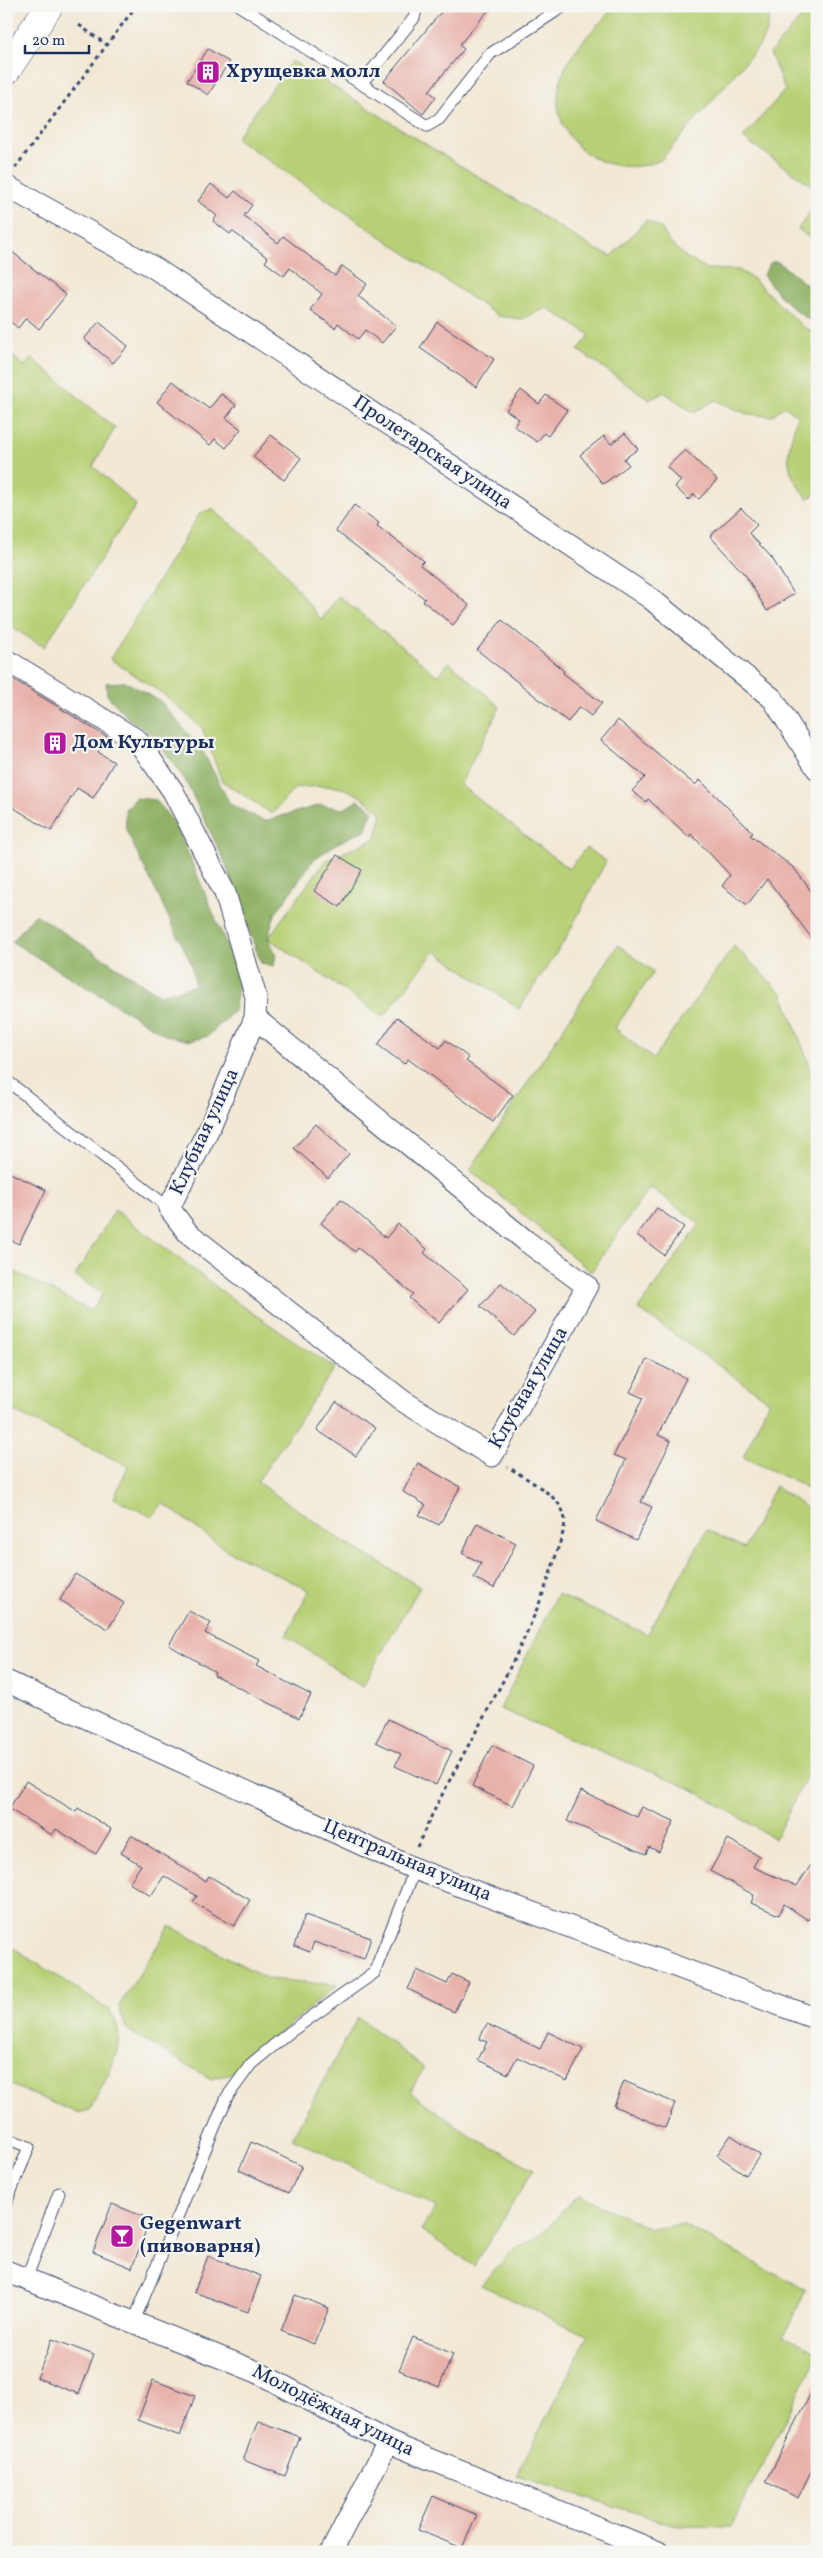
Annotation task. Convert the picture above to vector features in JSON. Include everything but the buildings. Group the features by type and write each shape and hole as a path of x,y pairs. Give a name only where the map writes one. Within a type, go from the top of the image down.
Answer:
{"main road":[{"path":"6,71 49,6"}],"street":[{"name":"Пролетарская улица","path":"9,179 153,267 650,598 773,700 817,769"},
{"path":"6,660 137,740 173,791 225,893 256,997 255,1018"},
{"name":"Клубная улица","path":"255,1018 526,1241 587,1286 492,1456 403,1401 188,1233 169,1208 212,1122 255,1018"},
{"name":"Центральная улица","path":"6,1681 412,1867 817,2019"},
{"name":"Молодёжная улица","path":"6,2271 257,2372 388,2442 658,2552"},
{"path":"331,2552 388,2442"}],"lane":[{"path":"240,6 427,126 439,119 490,54 564,6"},
{"path":"361,84 414,18 417,6"},
{"path":"6,1080 169,1208"},
{"path":"134,2321 227,2097 251,2064 290,2032 374,1973 412,1867"},
{"path":"6,2138 29,2147 6,2203"},
{"path":"26,2279 59,2193"}],"path":[{"path":"9,179 136,6"},
{"path":"79,25 107,45"},
{"path":"412,1867 432,1813 523,1638 549,1582 562,1534 565,1516 558,1501 492,1456"}],"green space":[{"path":"615,6 771,6 767,30 760,45 661,160 640,166 619,166 600,160 583,150 569,136 561,119 558,98 566,66 578,48"},
{"path":"809,9 817,15 817,189 743,138 785,90 770,53"},
{"path":"292,61 593,248 612,256 646,220 662,229 669,242 687,258 708,269 739,270 753,279 803,327 817,334 817,492 808,499 793,477 790,468 789,450 797,415 784,406 772,416 747,414 715,400 694,413 664,392 650,400 578,350 590,335 547,308 522,319 498,316 236,138"},
{"path":"817,202 817,243 798,229"},
{"path":"771,262 778,262 817,293 817,324 801,315 787,303 763,275"},
{"path":"6,352 25,366 32,358 115,428 93,466 136,505 44,647 6,624 6,450 11,443 6,439"},
{"path":"212,509 274,559 321,620 339,596 438,676 449,662 500,707 460,785 569,869 586,848 606,861 565,940 519,1009 435,951 383,1017 268,938 325,861 376,838 382,813 351,791 323,786 295,788 272,814 222,781 202,728 166,696 110,659 200,513"},
{"path":"126,682 160,701 202,750 230,804 264,821 321,805 344,809 358,800 373,810 365,830 338,843 314,859 275,914 268,937 276,954 274,966 261,963 224,860 185,780 155,737 128,718 107,695 106,683"},
{"path":"136,798 156,800 177,827 240,977 234,1011 208,1036 190,1041 167,1036 12,942 35,914 160,995 195,985 191,963 126,830 125,809"},
{"path":"618,945 654,972 615,1028 653,1059 734,946 783,994 817,1086 817,1496 800,1484 743,1457 769,1401 638,1309 700,1224 650,1187 591,1272 470,1170"},
{"path":"115,1210 239,1304 335,1368 257,1482 340,1539 420,1587 362,1686 286,1636 309,1590 226,1550 163,1503 152,1517 114,1498 128,1466 6,1408 6,1267 91,1311 103,1294 75,1276"},
{"path":"775,1486 817,1515 817,1756 775,1839 694,1790 500,1709 557,1594 647,1634 707,1530 744,1548"},
{"path":"170,1926 268,1979 337,1985 232,2073 211,2079 126,2029 119,2006"},
{"path":"6,1943 109,2010 116,2022 119,2034 118,2047 109,2073 90,2110 77,2113 6,2083"},
{"path":"358,2017 424,2068 410,2092 472,2137 534,2169 474,2266 421,2230 436,2207 292,2138"},
{"path":"578,2195 651,2229 682,2224 806,2290 784,2336 817,2352 817,2357 731,2527 679,2526 516,2476 588,2336 481,2285 514,2249 536,2239"}],"place":[{"name":"Хрущевка молл","path":"208,72"},
{"name":"Дом Культуры","path":"55,743"},
{"name":"Gegenwart (пивоварня)","path":"122,2236"}]}
